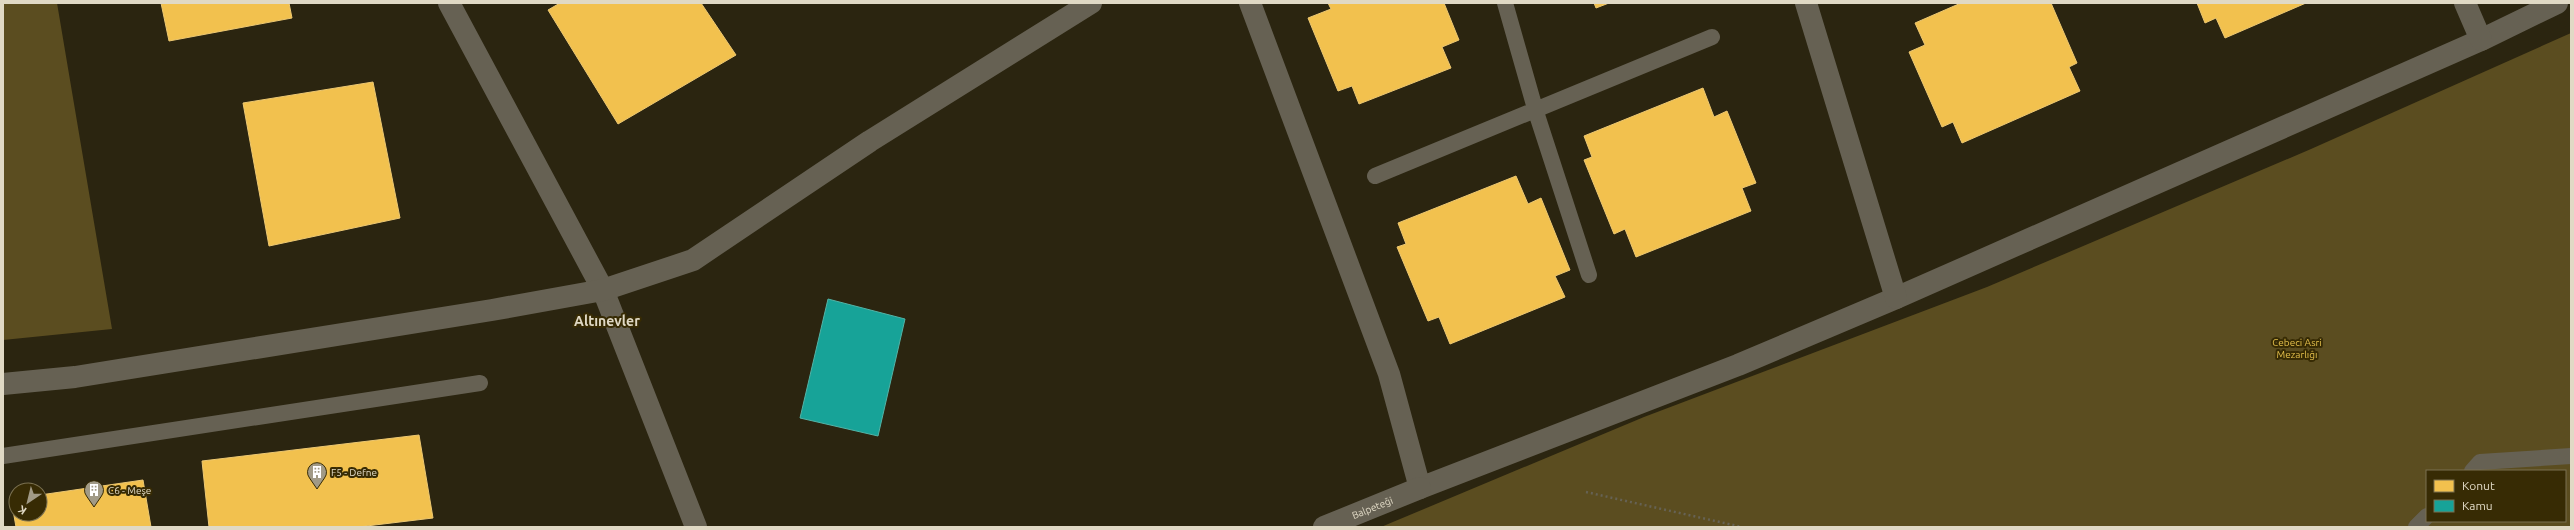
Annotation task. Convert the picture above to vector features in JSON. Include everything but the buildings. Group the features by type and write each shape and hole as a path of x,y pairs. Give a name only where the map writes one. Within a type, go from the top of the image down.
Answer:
{"street":[{"path":"449,3 603,290 696,527"},
{"path":"3,384 75,377 192,359 603,290 693,260 870,141 1091,3"},
{"path":"1250,3 1389,374 1420,488"},
{"path":"1806,3 1896,298"},
{"path":"2465,3 2481,40"},
{"name":"Balpeteği","path":"1324,527 1420,488 1738,365 1896,298 2481,40 2557,3"}],"lane":[{"path":"1505,3 1536,112 1589,275"},
{"path":"1375,176 1536,112 1712,37"},
{"path":"3,456 480,384"},
{"path":"2473,470 2480,462 2571,456"},
{"path":"2416,527 2426,517"}],"path":[{"path":"1586,492 1742,527"}],"green space":[{"path":"3,3 57,3 112,329 3,340"},
{"name":"Cebeci Asri Mezarlığı","path":"2571,33 2571,527 1381,527 1644,417 1987,287 2311,149"}],"place":[{"name":"F5 - Defne","path":"317,489"},
{"name":"C6 - Meşe","path":"94,507"}],"district":[{"name":"Altınevler","path":"607,321"}]}
